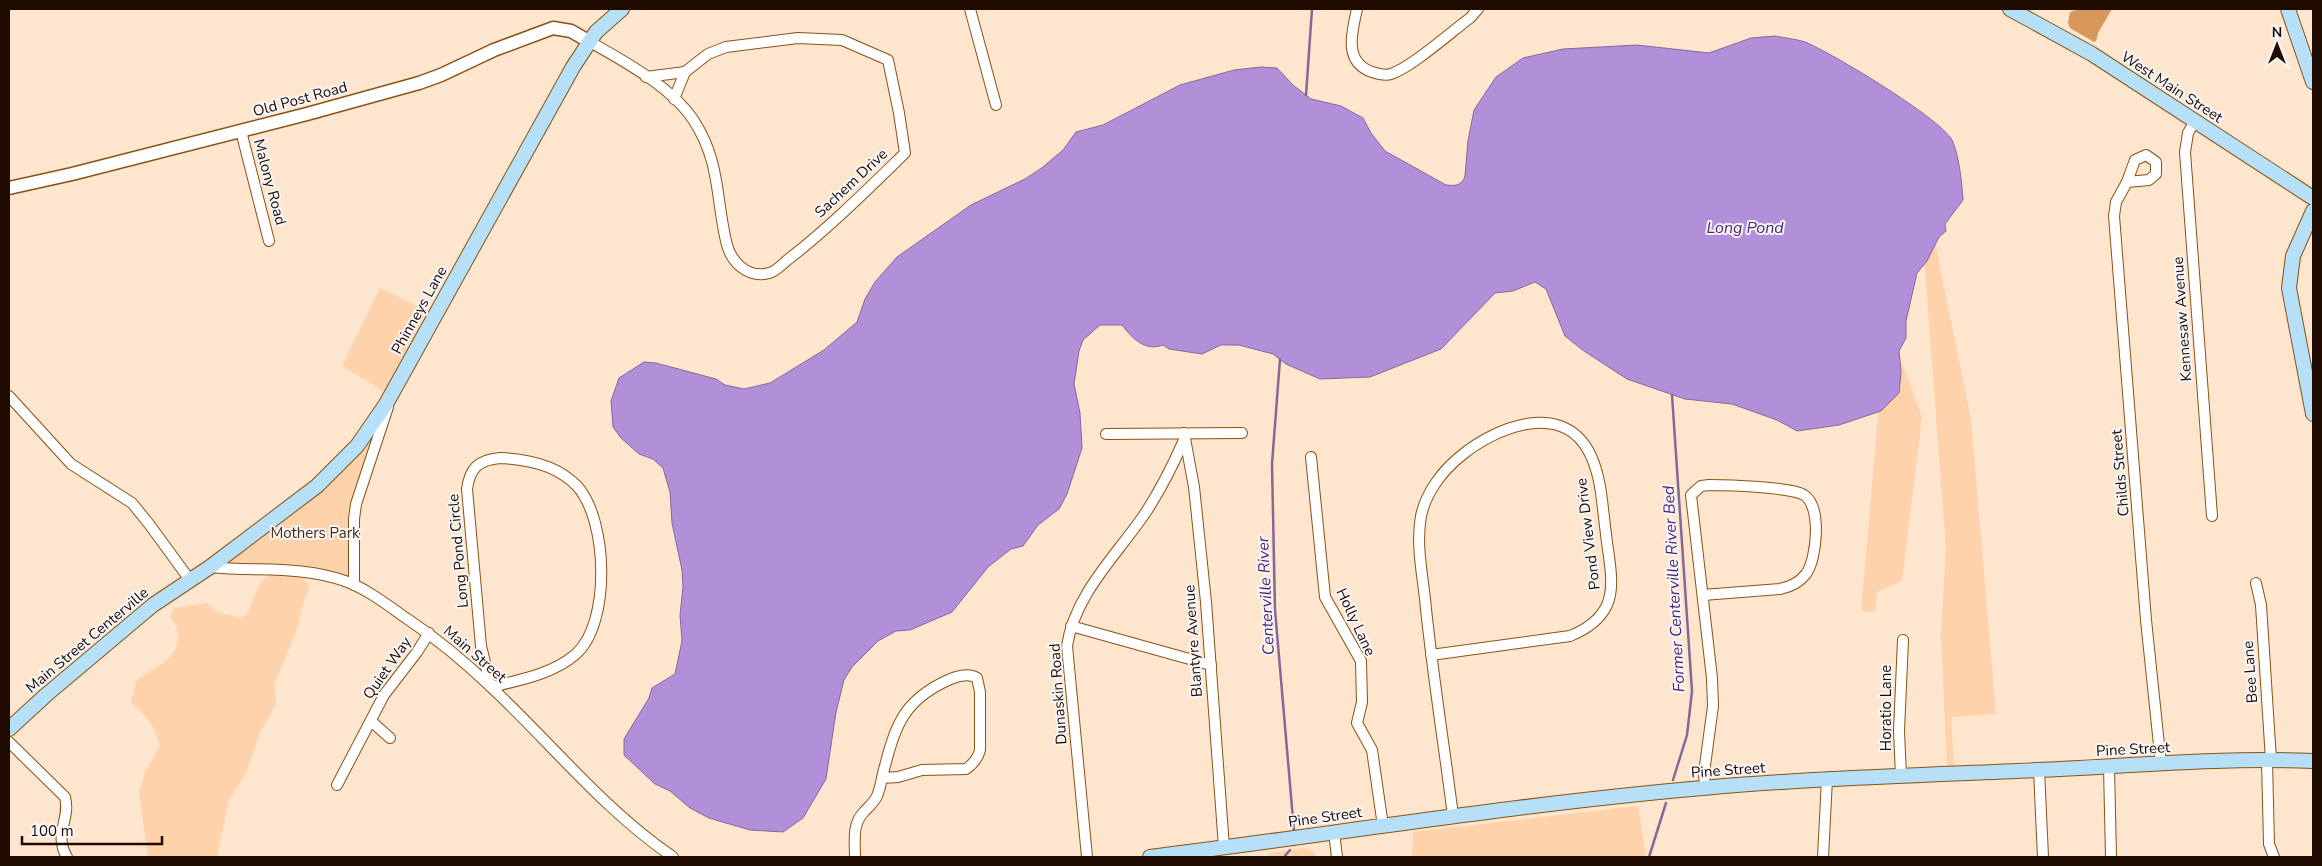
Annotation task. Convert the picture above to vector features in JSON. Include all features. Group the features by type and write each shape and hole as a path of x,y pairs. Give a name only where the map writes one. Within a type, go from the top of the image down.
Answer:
{"main road":[{"name":"Phinneys Lane","path":"190,580 317,486 368,431 397,383 540,122 596,32 622,9"},
{"name":"West Main Street","path":"2011,9 2078,45 2313,198"},
{"path":"2288,9 2313,82"},
{"path":"2313,211 2295,249 2288,288 2313,414"},
{"name":"Main Street Centerville","path":"9,729 46,695 153,605 190,580"},
{"name":"Pine Street","path":"1150,857 1453,816 1705,788 1826,779 2161,764 2269,760 2313,761"}],"street":[{"path":"970,9 996,105"},
{"path":"1357,9 1352,39 1353,56 1361,67 1385,75 1393,73 1411,62 1470,18 1478,9"},
{"name":"Old Post Road","path":"9,188 357,101 442,75 494,50 553,28 572,31 590,42"},
{"name":"Sachem Drive","path":"590,42 646,77 674,98 694,120 710,153 720,194 726,243 735,262 745,271 756,274 770,273 801,249 905,153 900,113 888,60 842,40 798,38 726,47 708,54 685,72 674,98"},
{"path":"646,77 685,72"},
{"name":"Kennesaw Avenue","path":"2195,121 2188,133 2185,152 2212,516"},
{"name":"Malony Road","path":"241,131 269,241"},
{"name":"Childs Street","path":"2127,182 2116,202 2114,216 2146,620 2161,764"},
{"path":"354,585 354,519 356,504 397,383"},
{"path":"9,396 71,464 132,503 190,580"},
{"name":"Pond View Drive","path":"1431,655 1570,636 1585,628 1604,611 1609,600 1611,581 1600,489 1593,460 1587,449 1572,432 1552,424 1530,422 1509,428 1479,442 1452,464 1434,486 1423,506 1419,547 1431,655 1453,816"},
{"path":"1106,434 1184,437 1242,433"},
{"name":"Dunaskin Road","path":"1087,857 1086,829 1067,646 1071,626 1085,596 1146,512 1168,475 1184,437"},
{"name":"Blantyre Avenue","path":"1184,437 1194,487 1211,665 1224,847"},
{"name":"Holly Lane","path":"1311,457 1326,597 1361,661 1362,702 1357,723 1372,750 1383,826"},
{"name":"Long Pond Circle","path":"516,458 533,462 566,477 578,487 587,501 594,521 598,544 599,602 596,620 589,639 577,653 562,665 528,678 491,687 481,646 467,489 469,473 477,465 489,459 516,458"},
{"path":"1703,595 1780,589 1791,586 1805,576 1814,556 1816,516 1810,499 1796,492 1738,486 1705,485 1693,492 1691,500 1703,595 1713,706 1704,773 1705,788"},
{"name":"Main Street","path":"210,567 236,570 296,570 316,573 354,585 369,593 428,634 491,687 621,817 673,857"},
{"name":"Bee Lane","path":"2256,583 2261,605 2269,760 2269,844 2274,857"},
{"path":"1071,626 1211,665"},
{"name":"Quiet Way","path":"337,785 384,695 417,652 428,634"},
{"name":"Horatio Lane","path":"1902,776 1899,731 1903,640"},
{"path":"855,857 857,822 878,794 882,778 892,741 900,718 923,693 948,680 965,676 977,678 980,692 980,735 976,760 966,769 922,770 898,777 882,778"},
{"name":"Quiet Way","path":"370,720 390,738"},
{"path":"9,742 65,797 66,814 62,826 61,841 67,857"},
{"path":"2109,767 2110,857"},
{"path":"2039,770 2043,857"},
{"path":"1822,857 1826,779"},
{"path":"1334,832 1336,856"}],"green space":[{"path":"1935,242 1971,419 1996,714 1951,717 1954,767 1947,767 1941,634 1946,548 1924,257"},
{"path":"380,288 430,313 385,392 342,366"},
{"path":"1892,353 1899,354 1922,417 1902,581 1877,592 1875,612 1861,611 1879,406"},
{"name":"Mothers Park","path":"379,422 368,454 349,578 319,568 287,564 223,565"},
{"path":"271,573 298,575 310,586 303,603 298,627 274,685 276,704 260,733 246,773 228,802 217,857 148,857 139,792 146,770 160,746 150,723 131,701 137,680 172,655 178,639 176,629 170,617 174,608 207,603 217,612 241,618 248,612 260,583"},
{"path":"1638,806 1646,857 1412,857 1413,832"},
{"path":"1304,848 1312,851 1316,857 1268,857 1270,853"}],"shaded area":[{"path":"2080,9 2112,9 2094,42 2070,28 2068,22 2070,12"}],"water":[{"name":"Long Pond","path":"1775,36 1805,42 1819,48 1884,87 1928,117 1943,130 1952,140 1957,153 1963,200 1945,224 1946,231 1939,237 1927,261 1917,273 1906,321 1906,338 1899,351 1901,373 1899,393 1881,411 1839,425 1797,431 1777,420 1732,404 1685,399 1627,379 1565,336 1546,289 1535,282 1513,291 1495,293 1441,349 1370,377 1320,379 1286,364 1273,354 1239,345 1221,345 1202,354 1169,349 1163,345 1150,347 1135,339 1122,325 1100,325 1083,340 1079,351 1074,384 1080,413 1082,448 1067,494 1059,509 1038,525 1023,546 1011,549 988,567 952,612 910,630 896,631 878,641 852,667 844,680 836,712 826,779 803,818 783,832 750,830 709,818 690,808 670,791 655,784 624,755 624,739 649,698 652,688 675,674 682,641 680,615 683,587 682,570 672,523 670,492 663,468 653,459 639,454 621,438 613,427 611,401 619,378 644,362 656,363 716,379 725,385 744,389 770,383 824,350 857,322 865,299 875,282 897,257 971,205 1025,179 1043,167 1063,150 1076,132 1103,125 1180,85 1234,70 1261,67 1277,68 1293,85 1311,99 1341,106 1363,118 1371,133 1385,151 1446,185 1455,185 1460,184 1465,176 1468,141 1474,110 1496,77 1523,58 1563,49 1637,45 1709,53 1751,38"}],"waterway":[{"name":"Centerville River","path":"1306,95 1312,9"},
{"name":"Centerville River","path":"1280,359 1272,464 1275,610 1294,831"},
{"name":"Former Centerville River Bed","path":"1672,395 1692,691 1687,735 1673,780"},
{"name":"Former Centerville River Bed","path":"1649,857 1666,803"},
{"name":"Centerville River","path":"1284,857 1290,850"}]}
